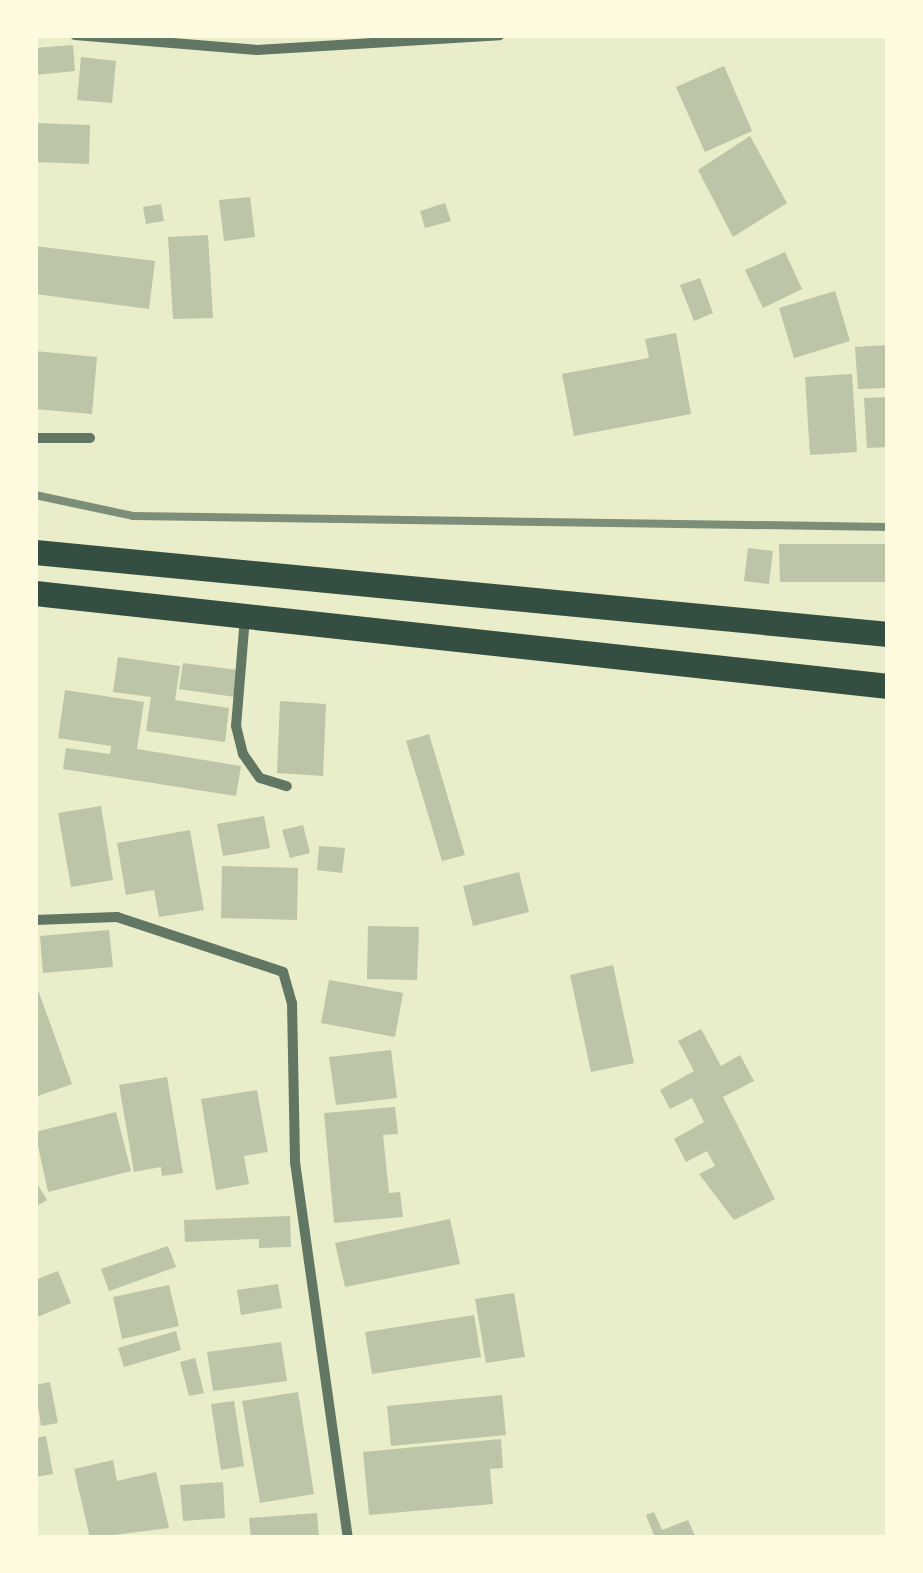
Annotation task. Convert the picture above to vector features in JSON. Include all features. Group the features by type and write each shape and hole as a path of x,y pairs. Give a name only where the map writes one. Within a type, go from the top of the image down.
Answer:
{"highway":[{"path":"35,552 888,634"},
{"path":"35,593 888,686"}],"street":[{"path":"75,35 257,50 500,35"},
{"path":"35,438 90,438"},
{"path":"245,616 236,726 243,754 260,778 287,786"},
{"path":"35,920 118,918 283,972 292,1003 296,1162 348,1538"}],"building":[{"path":"73,45 75,71 35,75 35,48"},
{"path":"81,57 116,61 112,103 77,100"},
{"path":"724,66 752,131 705,152 676,87"},
{"path":"35,123 90,125 89,164 35,162"},
{"path":"750,136 787,203 733,237 698,170"},
{"path":"250,197 255,237 224,241 219,200"},
{"path":"445,203 451,221 425,228 420,211"},
{"path":"161,204 164,221 146,224 143,207"},
{"path":"208,235 213,318 173,319 168,237"},
{"path":"35,246 155,261 149,309 35,294"},
{"path":"785,252 802,289 763,308 745,270"},
{"path":"700,278 713,313 694,321 680,285"},
{"path":"835,291 850,341 794,358 779,308"},
{"path":"676,333 691,414 574,436 562,374 649,358 645,339"},
{"path":"888,345 888,388 858,389 855,347"},
{"path":"35,351 97,357 92,414 35,409"},
{"path":"852,374 857,452 810,455 805,377"},
{"path":"888,397 888,447 867,448 864,398"},
{"path":"779,544 888,544 888,582 780,582"},
{"path":"748,548 773,551 769,584 744,581"},
{"path":"118,657 180,666 175,700 229,708 225,742 146,731 151,697 113,692"},
{"path":"183,663 238,670 235,697 179,689"},
{"path":"65,690 144,702 137,749 241,766 236,796 63,769 66,748 110,754 111,746 58,738"},
{"path":"280,701 326,704 323,776 277,773"},
{"path":"429,734 465,855 442,861 406,741"},
{"path":"101,806 113,880 71,887 58,813"},
{"path":"264,816 270,848 223,856 217,824"},
{"path":"303,825 310,853 290,858 282,830"},
{"path":"190,830 204,910 159,917 154,890 126,895 117,843"},
{"path":"319,846 345,848 342,873 317,870"},
{"path":"222,866 298,868 297,920 221,918"},
{"path":"519,872 529,912 473,926 463,886"},
{"path":"368,926 419,927 417,980 367,979"},
{"path":"109,930 113,967 43,973 40,936"},
{"path":"613,965 634,1063 591,1072 570,975"},
{"path":"329,980 403,993 395,1037 321,1023"},
{"path":"38,990 72,1084 35,1097 35,991"},
{"path":"701,1029 721,1066 740,1055 754,1081 723,1097 775,1199 734,1220 699,1174 715,1166 707,1151 686,1162 674,1139 704,1122 692,1098 670,1109 660,1090 694,1071 678,1041"},
{"path":"391,1050 397,1098 336,1105 329,1057"},
{"path":"167,1077 183,1173 162,1176 161,1167 134,1172 119,1085"},
{"path":"257,1090 268,1152 244,1156 249,1184 216,1190 201,1099"},
{"path":"395,1107 398,1134 383,1135 389,1193 400,1192 403,1217 334,1223 324,1113"},
{"path":"116,1112 131,1171 48,1192 35,1132"},
{"path":"35,1180 47,1200 35,1207"},
{"path":"290,1216 291,1247 259,1248 259,1239 185,1242 184,1220"},
{"path":"450,1219 460,1264 345,1287 335,1243"},
{"path":"168,1246 176,1267 109,1291 101,1269"},
{"path":"58,1271 71,1303 35,1318 35,1280"},
{"path":"278,1284 282,1308 241,1315 237,1290"},
{"path":"169,1285 179,1326 122,1339 113,1297"},
{"path":"514,1293 525,1357 486,1363 475,1299"},
{"path":"474,1315 481,1357 372,1374 365,1332"},
{"path":"176,1331 181,1350 124,1367 118,1348"},
{"path":"281,1342 287,1381 213,1391 207,1352"},
{"path":"195,1358 204,1393 189,1396 180,1362"},
{"path":"50,1382 58,1423 41,1426 35,1385"},
{"path":"298,1392 314,1494 260,1503 242,1401"},
{"path":"502,1395 506,1435 391,1446 387,1406"},
{"path":"234,1401 244,1466 221,1470 211,1404"},
{"path":"46,1436 53,1474 35,1477 35,1438"},
{"path":"501,1439 503,1468 490,1469 493,1504 369,1515 363,1452"},
{"path":"113,1460 117,1481 156,1472 169,1528 90,1538 74,1469"},
{"path":"223,1482 225,1518 183,1521 180,1485"},
{"path":"654,1512 662,1530 688,1520 696,1538 655,1538 646,1515"},
{"path":"317,1513 319,1538 251,1538 249,1518"}],"railway":[{"path":"35,495 133,516 888,527"}]}
